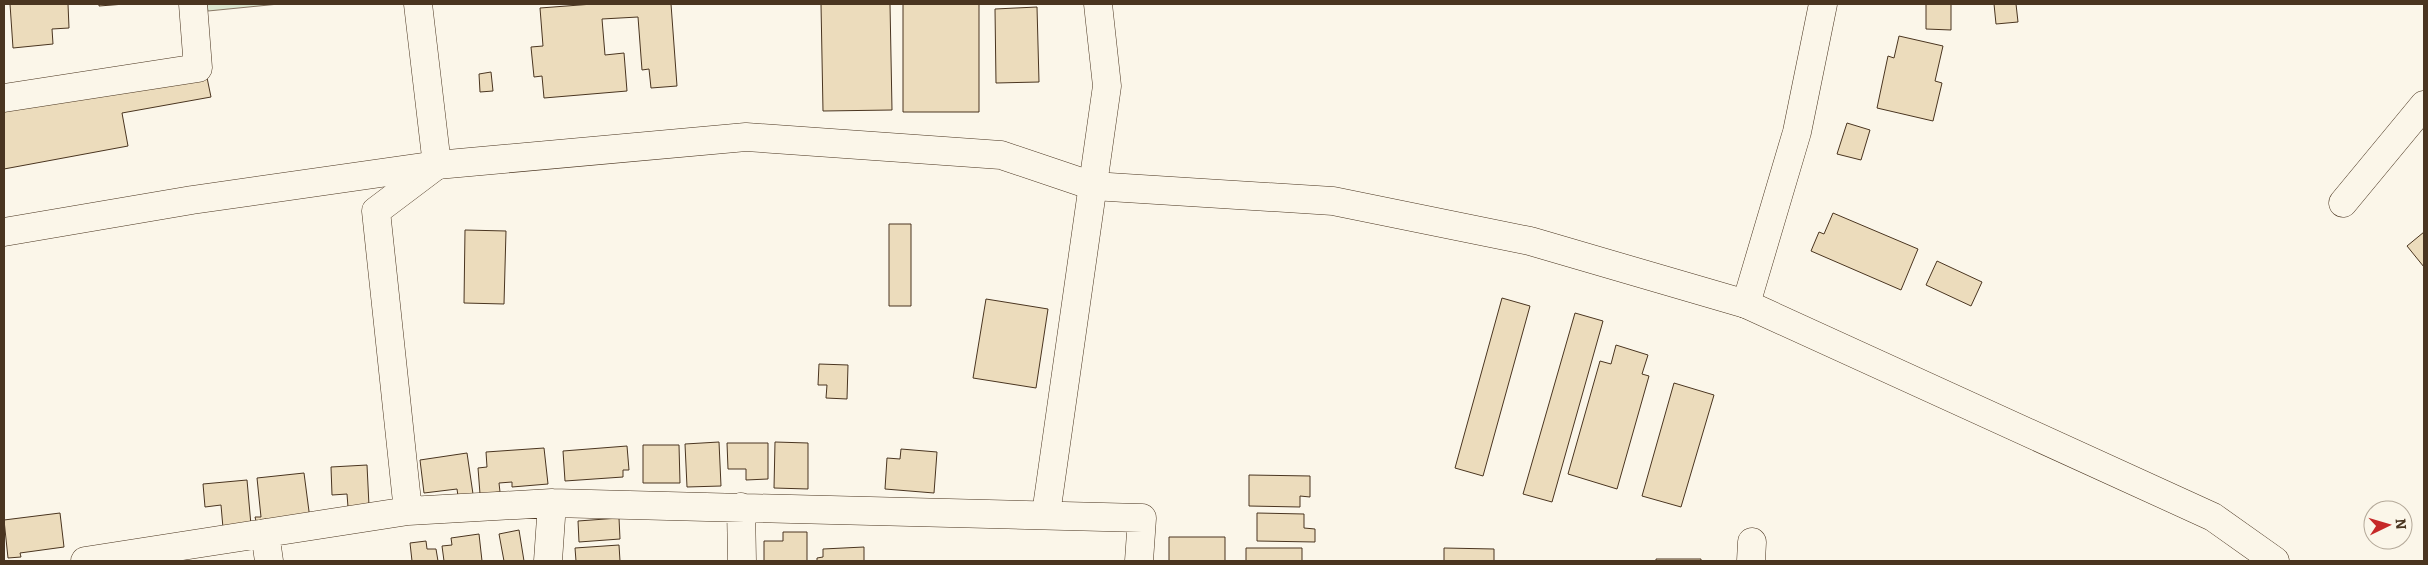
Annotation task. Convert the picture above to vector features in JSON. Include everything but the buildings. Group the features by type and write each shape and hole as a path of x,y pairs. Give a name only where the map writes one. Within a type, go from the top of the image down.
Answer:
{"street":[{"path":"4,98 198,68 193,4"},
{"path":"418,4 437,165"},
{"path":"1046,514 1106,86 1098,4"},
{"path":"1746,304 1798,132 1823,4"},
{"path":"2343,203 2424,105"},
{"path":"4,232 192,200 437,165 746,137 1001,155 1093,186 1333,201 1530,241 1746,304 2213,518 2275,561"},
{"path":"408,511 376,211 437,165"},
{"path":"548,561 552,503"},
{"path":"85,561 408,511 552,503 741,506 1142,518 1139,561"},
{"path":"741,506 742,561"},
{"path":"264,533 269,561"}],"green space":[{"path":"207,4 279,4 208,11"}]}
